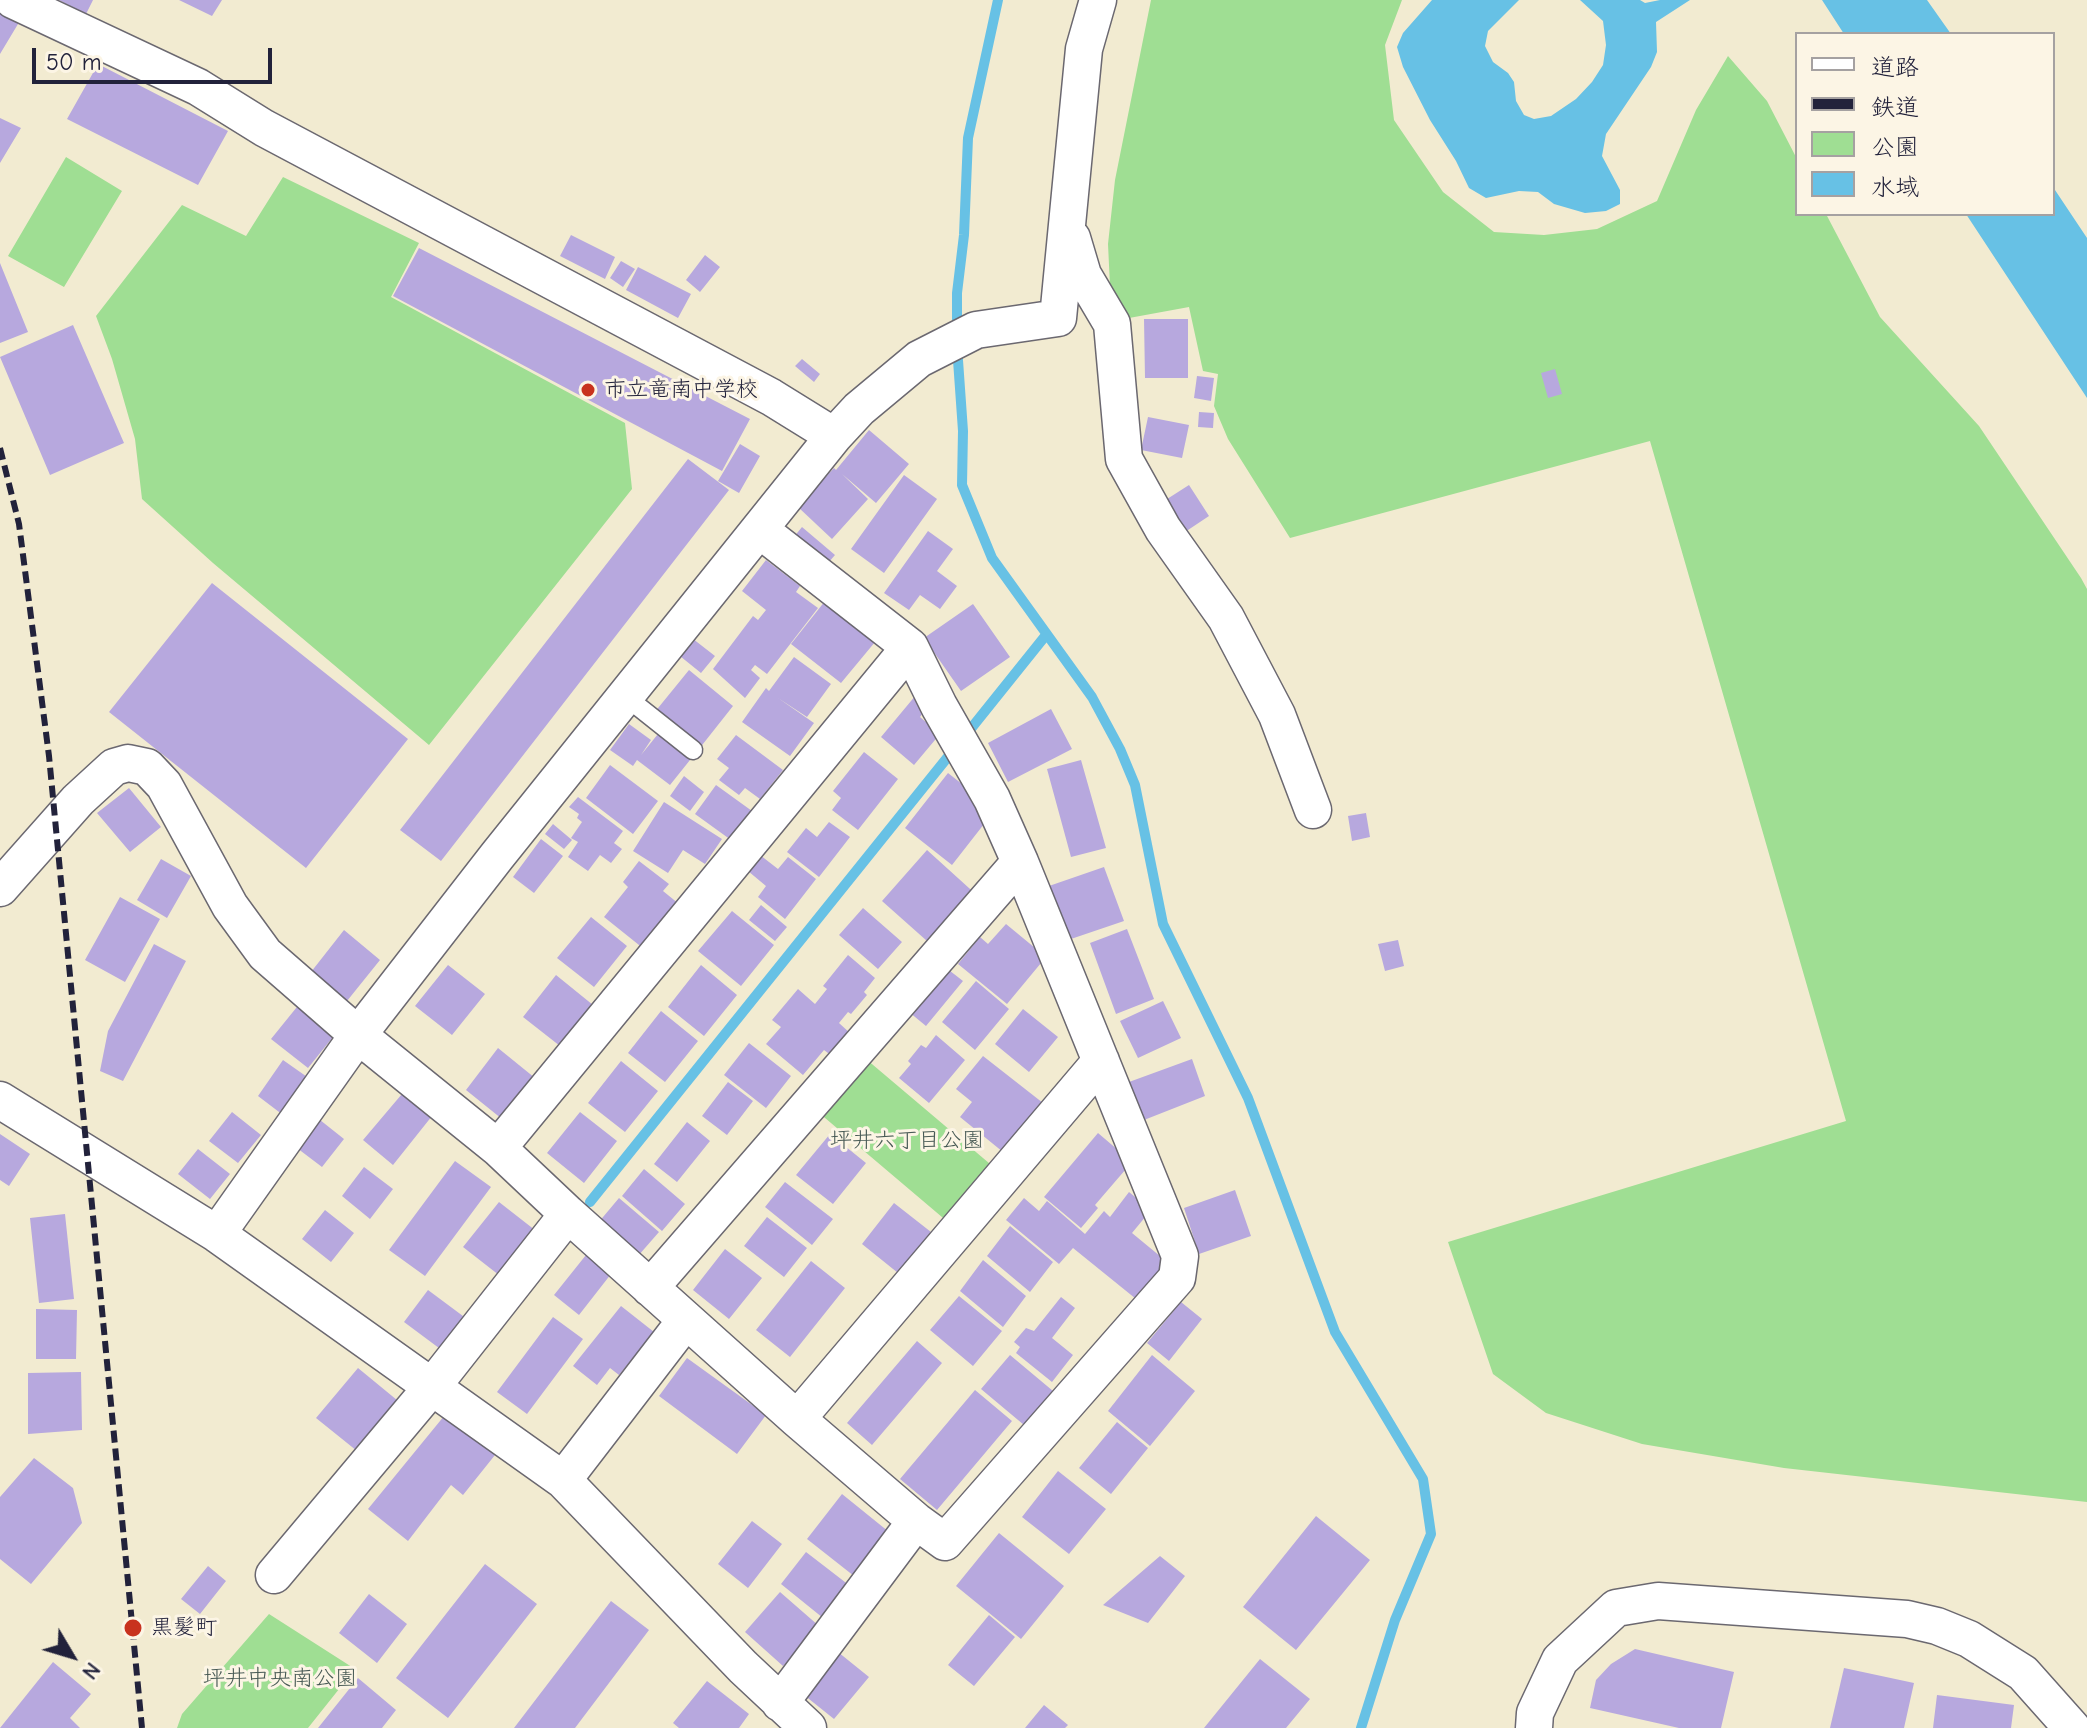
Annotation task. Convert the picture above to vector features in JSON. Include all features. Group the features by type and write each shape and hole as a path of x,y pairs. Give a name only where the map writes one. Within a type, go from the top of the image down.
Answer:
{"street":[{"path":"13,0 198,87 264,128 757,390 834,436"},
{"path":"217,1234 358,1035 834,436 859,409 919,359 976,330 1058,318 1084,49 1098,0"},
{"path":"1068,225 1083,275 1112,324 1124,459 1163,529 1226,618 1277,715 1313,810"},
{"path":"0,888 78,800 114,767 128,763 147,767 164,785 230,906 265,954 358,1035 498,1148 797,1419 945,1542 1177,1278 1180,1256 1020,862 992,799 910,647 760,530"},
{"path":"498,1148 910,647"},
{"path":"650,1288 1020,862"},
{"path":"797,1419 1101,1061"},
{"path":"0,1100 217,1234 563,1480 808,1728"},
{"path":"274,1575 431,1388 568,1214"},
{"path":"563,1480 686,1320"},
{"path":"780,1703 916,1521"},
{"path":"1534,1728 1535,1713 1560,1660 1616,1608 1658,1601 1907,1619 1937,1626 1969,1639 2023,1673 2072,1728"}],"lane":[{"path":"625,696 693,750"}],"green space":[{"path":"1151,0 1402,0 1385,45 1394,120 1443,192 1494,232 1544,235 1597,229 1657,201 1696,110 1728,56 1767,101 1795,155 1795,216 1827,216 1880,317 1979,426 2087,589 2087,1502 1784,1468 1642,1444 1546,1413 1493,1374 1448,1242 1846,1121 1650,441 1290,538 1228,439 1214,406 1218,374 1203,371 1189,307 1129,318 1110,286 1108,244 1115,180"},
{"path":"66,157 122,191 64,287 8,256"},
{"path":"283,177 419,243 391,297 625,423 632,489 429,745 142,499 135,439 96,316 182,205 246,236"},
{"name":"坪井六丁目公園","path":"866,1059 996,1169 949,1223 818,1112"},
{"name":"坪井中央南公園","path":"269,1614 355,1669 308,1728 177,1728 182,1714"}],"water":[{"path":"1432,0 1519,0 1488,31 1485,46 1493,62 1514,82 1516,101 1524,115 1534,119 1551,116 1576,99 1603,65 1606,45 1603,21 1580,0 1640,0 1645,3 1690,0 1656,22 1657,52 1651,67 1606,134 1602,156 1620,190 1620,204 1606,211 1585,213 1554,204 1538,192 1519,191 1486,198 1469,188 1430,120 1403,67 1397,47 1403,33"},
{"path":"1822,0 1927,0 1950,32 1843,32"},
{"path":"2055,190 2087,238 2087,398 1967,216 2055,216"}],"building":[{"path":"59,0 93,0 86,14"},
{"path":"179,0 222,0 212,16"},
{"path":"0,8 21,19 0,54"},
{"path":"98,64 228,131 198,185 67,119"},
{"path":"0,118 21,128 0,163"},
{"path":"571,235 615,257 605,279 560,256"},
{"path":"419,248 750,419 722,471 393,296"},
{"path":"705,255 720,267 700,292 686,280"},
{"path":"621,261 635,269 623,287 610,278"},
{"path":"0,263 28,332 0,343"},
{"path":"638,267 691,294 678,318 626,290"},
{"path":"1144,319 1188,319 1188,378 1145,378"},
{"path":"73,325 124,443 50,475 0,357"},
{"path":"802,359 820,374 814,382 795,366"},
{"path":"1555,369 1562,394 1548,398 1541,373"},
{"path":"1197,376 1214,378 1211,401 1194,398"},
{"path":"1199,412 1214,413 1213,428 1198,427"},
{"path":"1148,417 1189,425 1182,458 1141,450"},
{"path":"869,430 909,464 876,503 842,474 868,499 832,539 798,507 834,468 836,470"},
{"path":"740,444 760,456 739,493 718,481"},
{"path":"688,459 729,490 441,861 400,830"},
{"path":"904,475 937,499 884,573 851,549"},
{"path":"1189,485 1209,516 1185,532 1164,501"},
{"path":"802,527 835,555 822,570 789,543"},
{"path":"928,531 953,549 937,571 957,586 940,609 920,595 909,610 884,593"},
{"path":"766,560 800,586 796,592 818,608 767,674 755,665 751,670 760,678 745,698 713,669 753,616 758,620 766,610 742,591"},
{"path":"212,583 408,739 306,868 109,712"},
{"path":"829,596 880,636 841,683 791,644"},
{"path":"973,604 1010,657 961,691 924,638"},
{"path":"688,635 715,656 701,673 675,652"},
{"path":"794,657 831,684 807,717 778,698 814,723 790,756 742,722 766,688 769,691"},
{"path":"689,670 733,706 699,749 654,713"},
{"path":"916,695 928,706 920,717 940,734 914,765 881,737"},
{"path":"1051,709 1072,749 1008,782 988,743"},
{"path":"629,724 651,740 641,755 662,729 694,755 670,785 637,760 633,766 610,750"},
{"path":"736,735 783,770 760,799 745,788 739,795 719,780 729,768 717,759"},
{"path":"864,752 898,779 858,830 832,810 841,798 833,791"},
{"path":"1081,760 1106,848 1071,857 1047,769"},
{"path":"610,765 658,801 633,834 586,798"},
{"path":"948,773 995,810 952,865 905,828"},
{"path":"684,776 704,792 690,811 670,796"},
{"path":"716,785 752,811 731,840 695,814"},
{"path":"129,788 161,827 130,852 97,813"},
{"path":"578,797 623,831 614,843 622,849 611,863 600,855 588,871 568,857 578,842 571,838 582,822 577,818 579,814 569,807"},
{"path":"664,802 722,839 705,864 683,850 668,873 633,851"},
{"path":"1366,813 1370,837 1352,841 1348,816"},
{"path":"829,822 850,837 819,877 787,852 806,828 817,837"},
{"path":"553,824 572,840 564,849 545,834"},
{"path":"541,839 563,856 534,893 513,877"},
{"path":"927,850 980,898 936,949 882,901"},
{"path":"760,855 778,869 788,857 816,879 785,919 758,897 766,886 748,871"},
{"path":"161,859 191,876 167,918 137,900"},
{"path":"639,861 669,884 663,891 679,904 644,949 604,917 628,887 623,882"},
{"path":"1104,867 1124,921 1068,940 1049,886"},
{"path":"120,897 160,919 125,982 85,960"},
{"path":"761,905 787,927 775,941 749,920"},
{"path":"863,908 902,942 878,969 839,935"},
{"path":"732,911 774,945 741,986 698,951"},
{"path":"591,917 627,946 594,987 557,958"},
{"path":"1006,924 1046,957 1007,1004 958,964 980,937 988,944"},
{"path":"1127,929 1154,999 1116,1014 1090,943"},
{"path":"344,930 380,960 347,1001 311,972"},
{"path":"1398,940 1404,966 1385,971 1378,944"},
{"path":"154,944 186,961 123,1081 100,1071 108,1031"},
{"path":"848,955 875,978 864,992 867,995 839,1023 851,1034 832,1056 824,1050 803,1075 766,1044 781,1027 772,1020 798,989 815,1004 827,989 823,986"},
{"path":"448,965 485,994 452,1035 415,1006"},
{"path":"701,965 737,995 704,1036 668,1007"},
{"path":"945,967 963,981 926,1026 909,1012"},
{"path":"556,975 593,1005 560,1046 523,1017"},
{"path":"976,981 1009,1009 975,1050 942,1022"},
{"path":"305,997 341,1027 308,1068 271,1039"},
{"path":"1163,1001 1181,1038 1138,1058 1120,1021"},
{"path":"1023,1009 1058,1037 1029,1072 995,1044"},
{"path":"661,1011 698,1041 665,1082 628,1053"},
{"path":"936,1035 965,1060 929,1103 899,1078 921,1045 926,1048"},
{"path":"749,1043 791,1076 766,1108 724,1075"},
{"path":"498,1048 535,1078 502,1119 466,1090"},
{"path":"983,1056 1043,1103 1003,1152 960,1117 972,1102 956,1089"},
{"path":"1192,1059 1205,1096 1144,1120 1129,1082"},
{"path":"283,1060 310,1079 283,1115 258,1096"},
{"path":"621,1061 658,1091 625,1132 588,1103"},
{"path":"728,1082 753,1101 727,1135 702,1116"},
{"path":"407,1088 436,1111 393,1165 363,1140"},
{"path":"232,1112 261,1135 238,1163 209,1141"},
{"path":"580,1112 617,1141 584,1183 547,1153"},
{"path":"315,1116 344,1139 322,1167 293,1145"},
{"path":"687,1122 710,1141 677,1182 654,1164"},
{"path":"1098,1133 1132,1162 1095,1205 1098,1208 1081,1228 1044,1197"},
{"path":"0,1134 30,1154 9,1186 0,1180"},
{"path":"830,1134 866,1163 833,1204 796,1175"},
{"path":"198,1149 230,1174 210,1199 178,1174"},
{"path":"455,1161 491,1187 425,1276 389,1250"},
{"path":"364,1167 393,1189 370,1219 342,1196"},
{"path":"644,1169 685,1204 662,1231 622,1196"},
{"path":"785,1182 833,1219 812,1245 765,1207"},
{"path":"1235,1190 1251,1236 1199,1254 1184,1208"},
{"path":"1129,1192 1151,1210 1132,1233 1172,1266 1141,1303 1073,1248 1059,1264 1006,1220 1024,1198 1039,1211 1047,1201 1085,1234 1104,1211 1110,1217"},
{"path":"619,1198 659,1232 638,1256 598,1223"},
{"path":"499,1202 540,1234 504,1279 463,1247"},
{"path":"894,1203 931,1232 898,1273 862,1244"},
{"path":"325,1210 354,1233 331,1262 302,1239"},
{"path":"65,1214 74,1299 39,1303 30,1218"},
{"path":"767,1217 807,1248 784,1277 744,1246"},
{"path":"1010,1226 1053,1262 1030,1292 987,1256"},
{"path":"725,1249 762,1278 729,1319 693,1290"},
{"path":"586,1255 611,1274 579,1315 554,1295"},
{"path":"983,1260 1026,1296 1003,1327 960,1291"},
{"path":"811,1261 845,1288 790,1357 756,1330"},
{"path":"428,1290 471,1322 447,1354 404,1322"},
{"path":"959,1296 1002,1331 973,1366 930,1330"},
{"path":"1061,1297 1075,1308 1052,1338 1073,1355 1052,1382 1016,1353 1020,1347 1014,1342 1026,1328 1034,1331"},
{"path":"1181,1302 1202,1319 1169,1361 1147,1343"},
{"path":"621,1306 654,1332 619,1375 610,1368 597,1385 573,1366"},
{"path":"36,1309 77,1310 76,1359 36,1359"},
{"path":"553,1317 583,1339 527,1414 497,1392"},
{"path":"917,1341 942,1363 872,1445 847,1423"},
{"path":"1010,1355 1053,1391 1024,1425 981,1389"},
{"path":"1152,1355 1195,1391 1150,1446 1108,1411"},
{"path":"687,1358 766,1415 737,1454 659,1396"},
{"path":"358,1368 403,1405 362,1455 316,1418"},
{"path":"81,1372 82,1430 28,1434 28,1373"},
{"path":"975,1390 1012,1421 937,1510 900,1479"},
{"path":"449,1410 499,1450 463,1495 451,1485 408,1541 368,1509"},
{"path":"1117,1422 1148,1448 1111,1494 1079,1468"},
{"path":"34,1458 73,1488 82,1523 31,1584 0,1559 0,1497"},
{"path":"1058,1471 1106,1509 1069,1554 1022,1517"},
{"path":"842,1494 889,1532 854,1576 807,1539"},
{"path":"1316,1516 1370,1560 1296,1650 1243,1607"},
{"path":"752,1521 782,1544 748,1588 718,1564"},
{"path":"999,1533 1064,1586 1021,1639 956,1586"},
{"path":"806,1552 854,1589 828,1622 781,1584"},
{"path":"1160,1556 1185,1576 1148,1623 1103,1605"},
{"path":"485,1564 537,1604 448,1718 396,1678"},
{"path":"208,1566 226,1581 200,1614 181,1599"},
{"path":"780,1592 819,1626 783,1666 745,1632"},
{"path":"369,1594 407,1624 377,1663 339,1633"},
{"path":"611,1601 649,1630 575,1728 514,1728"},
{"path":"989,1615 1015,1637 974,1686 948,1665"},
{"path":"1635,1649 1734,1672 1721,1728 1679,1728 1590,1708 1596,1680 1611,1664"},
{"path":"838,1652 869,1677 834,1719 804,1695"},
{"path":"1260,1659 1310,1699 1286,1728 1204,1728"},
{"path":"53,1662 91,1694 70,1718 80,1728 0,1728"},
{"path":"1844,1668 1914,1683 1904,1728 1830,1728"},
{"path":"358,1678 396,1710 382,1728 318,1728"},
{"path":"707,1681 749,1714 739,1728 679,1728 673,1723"},
{"path":"1937,1695 2014,1705 2011,1728 1933,1728"},
{"path":"1044,1705 1068,1725 1065,1728 1025,1728"}],"waterway":[{"path":"957,330 968,138 998,0"},
{"path":"957,346 963,431 962,485 992,558 1092,697 1120,749 1135,785 1163,924 1248,1098 1335,1332 1423,1479 1431,1534 1395,1620 1361,1728"},
{"path":"965,736 1046,635"},
{"path":"590,1202 955,748"}],"railway":[{"path":"0,448 19,524 49,756 142,1728"}],"place":[{"name":"市立竜南中学校","path":"588,390"},
{"name":"黒髪町","path":"133,1628"}]}
